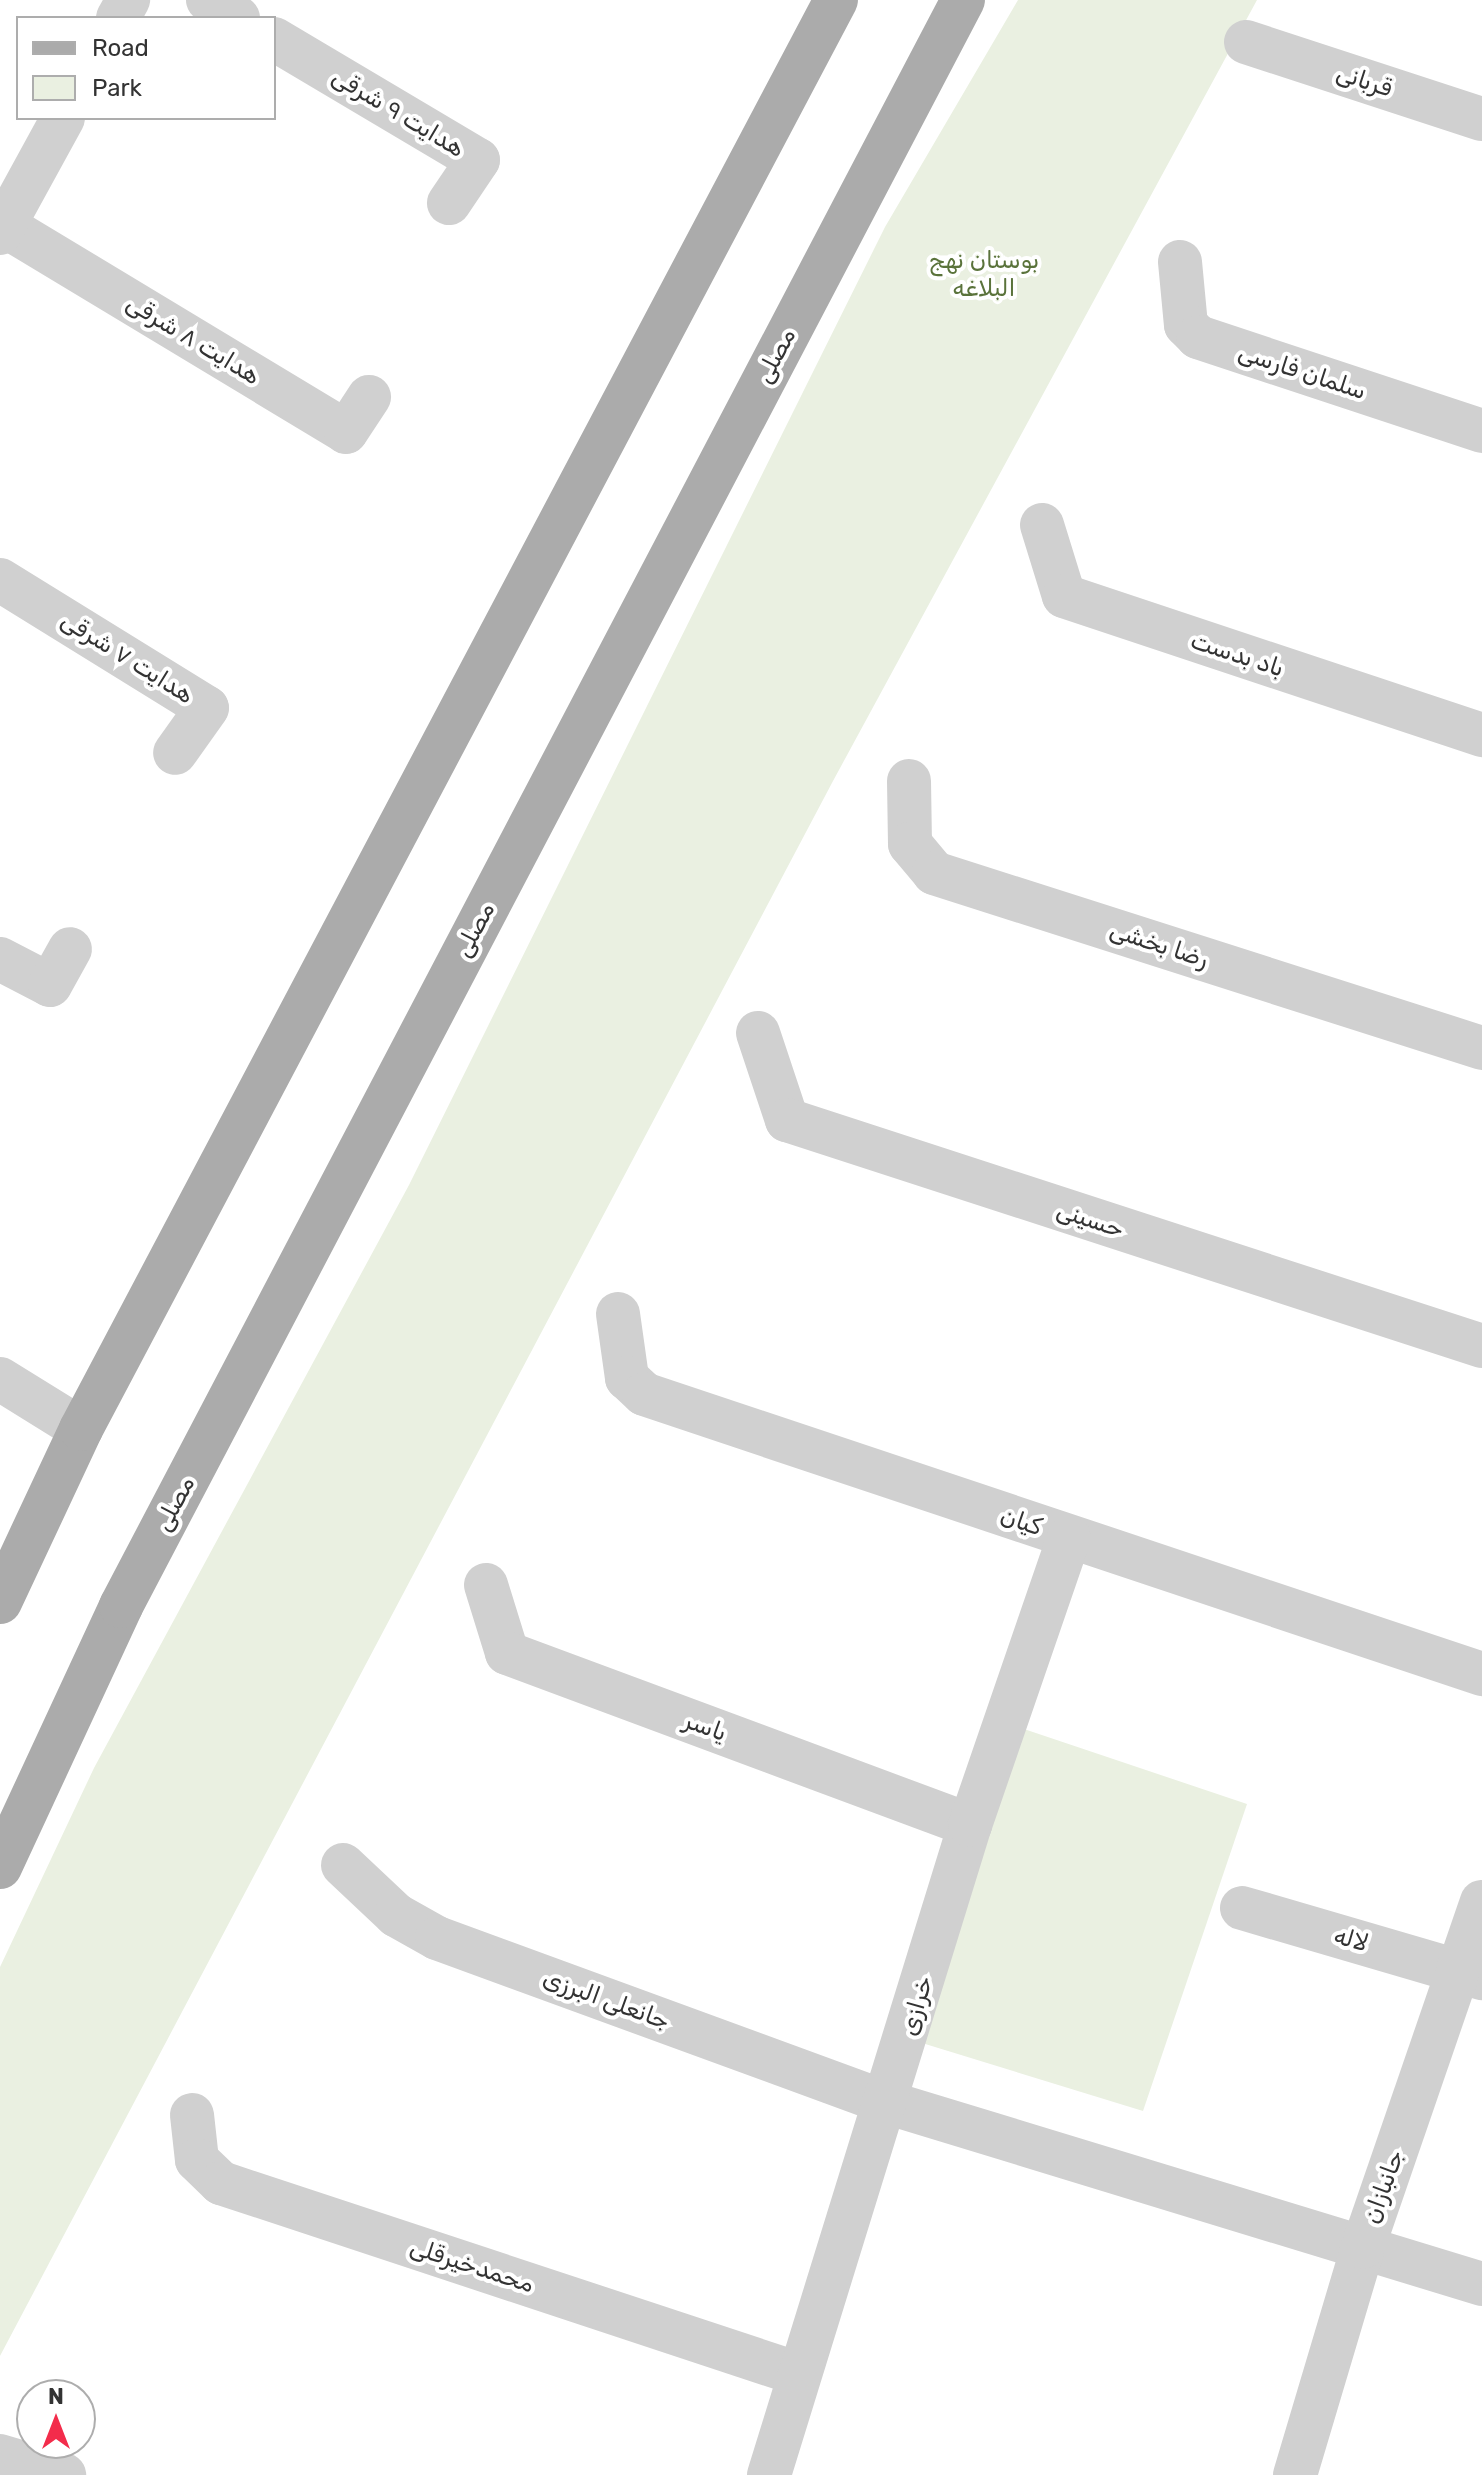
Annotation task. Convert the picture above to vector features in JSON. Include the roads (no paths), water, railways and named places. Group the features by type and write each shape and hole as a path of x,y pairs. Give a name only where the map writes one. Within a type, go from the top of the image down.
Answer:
{"main road":[{"path":"0,1602 81,1429 836,0"},
{"name":"مصلی","path":"0,1867 129,1592 963,0"}],"street":[{"path":"208,0 235,16"},
{"name":"هدایت ۹ شرقی","path":"276,40 478,160 449,203"},
{"name":"قربانی","path":"1246,42 1482,119"},
{"path":"1,227 62,120"},
{"name":"هدایت ۸ شرقی","path":"1,227 346,432 369,397"},
{"name":"سلمان فارسی","path":"1180,262 1186,325 1198,337 1482,431"},
{"name":"باد بدست","path":"1042,525 1064,596 1482,735"},
{"name":"هدایت ۷ شرقی","path":"0,580 207,708 175,753"},
{"name":"رضا بخشی","path":"909,781 910,844 934,873 1482,1048"},
{"path":"0,959 50,985 70,949"},
{"name":"حسینی","path":"758,1033 787,1120 1482,1346"},
{"name":"کیان","path":"618,1314 627,1378 644,1394 1482,1674"},
{"path":"0,1379 81,1429"},
{"name":"خرازی","path":"769,2475 799,2374 889,2103 970,1825 1069,1538"},
{"name":"یاسر","path":"486,1585 507,1653 970,1825"},
{"name":"جانعلی البرزی","path":"343,1865 418,1930 889,2103 1482,2284"},
{"name":"جانبازان","path":"1295,2475 1363,2247 1472,1974 1482,1902"},
{"name":"لاله","path":"1242,1908 1472,1974"},
{"name":"محمدخیرقلی","path":"192,2115 197,2160 221,2183 799,2374"},
{"path":"0,2456 64,2475"}],"park label":[{"name":"بوستان نهج البلاغه","path":"984,275"}]}
